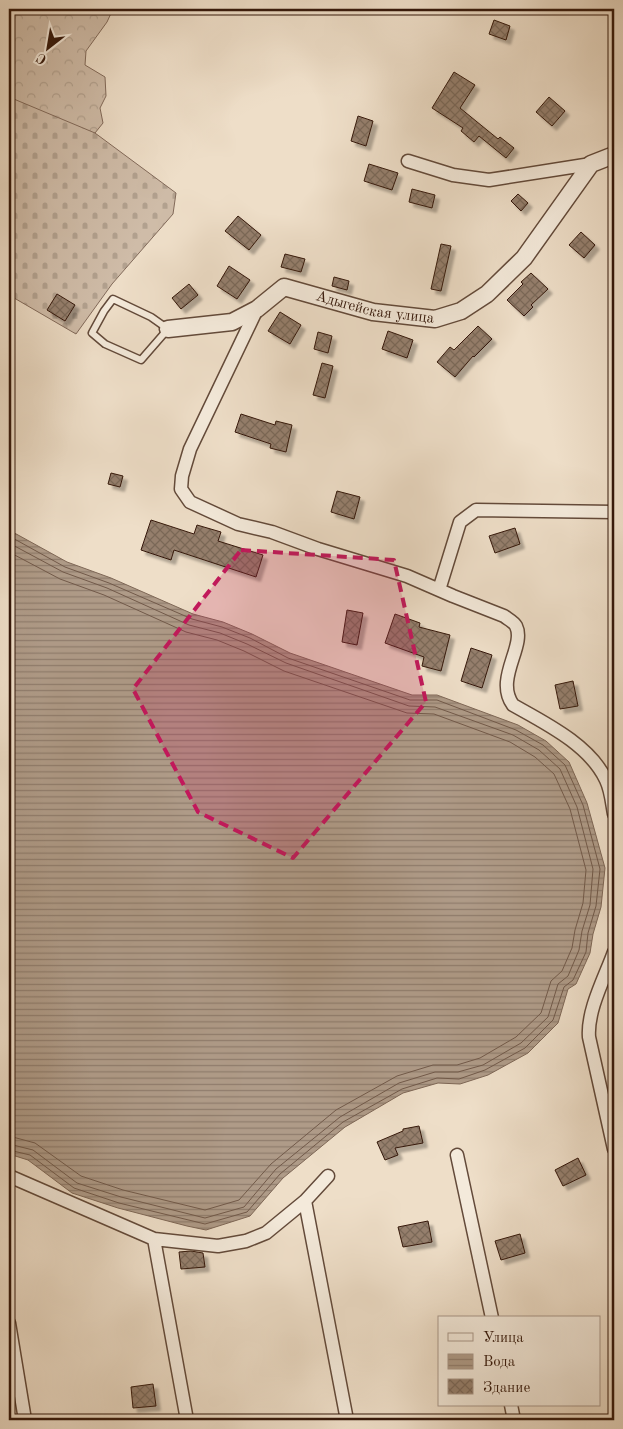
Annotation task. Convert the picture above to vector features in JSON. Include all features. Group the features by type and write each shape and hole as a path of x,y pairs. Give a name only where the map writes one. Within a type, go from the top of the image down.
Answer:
{"street":[{"path":"408,162 453,175 489,180 591,164 614,155"},
{"name":"Адыгейская улица","path":"168,329 232,322 257,309 284,287 373,312 435,319 461,311 487,294 524,258 591,164"},
{"path":"257,309 190,449 182,476 181,489 190,502 238,524 272,532 318,549 407,576 504,616 516,625 518,634 506,687 507,697 513,705 578,745 595,762 607,781 614,814"},
{"path":"439,590 460,522 476,510 614,512"},
{"path":"614,952 591,1013 588,1027 614,1149"},
{"path":"456,1155 492,1316"},
{"path":"9,1176 154,1239 218,1246 246,1241 266,1233 305,1201 328,1176"},
{"path":"305,1201 347,1420"},
{"path":"154,1239 187,1420"},
{"path":"9,1324 25,1420"},
{"path":"511,1406 514,1420"}],"lane":[{"path":"113,299 151,318 168,329 141,360 105,344 92,333 113,299"}],"highlighted area":[{"path":"241,550 394,560 426,702 293,858 198,812 133,689"}],"green space":[{"path":"9,9 113,9 107,22 86,51 85,65 105,77 106,96 100,108 103,123 95,133 9,154"},
{"path":"9,97 95,133 176,193 173,214 112,284 76,334 9,295"}],"water":[{"path":"9,530 67,562 111,578 193,614 223,622 290,653 412,695 437,695 518,725 546,741 569,762 587,803 605,868 601,907 593,934 590,953 576,984 568,989 558,1023 528,1053 488,1075 460,1084 438,1083 403,1093 345,1127 283,1178 250,1216 206,1230 118,1208 72,1193 28,1160 9,1154"}],"building":[{"path":"494,20 510,26 506,40 489,34"},
{"path":"454,72 475,85 460,108 498,139 500,137 514,148 506,158 479,136 474,142 461,131 463,128 432,108"},
{"path":"549,97 565,111 552,126 536,112"},
{"path":"358,116 373,121 366,146 351,141"},
{"path":"369,164 398,173 392,190 364,181"},
{"path":"412,189 435,195 432,208 409,202"},
{"path":"518,194 528,203 521,211 511,201"},
{"path":"238,216 261,235 249,250 225,231"},
{"path":"581,232 595,245 584,258 569,245"},
{"path":"441,244 451,246 441,291 431,289"},
{"path":"285,254 305,259 301,272 281,267"},
{"path":"229,266 250,280 237,299 217,286"},
{"path":"531,273 548,289 531,305 533,307 524,316 507,300"},
{"path":"334,277 349,281 347,290 332,286"},
{"path":"189,284 198,295 181,309 172,298"},
{"path":"57,294 75,305 65,321 47,310"},
{"path":"280,312 301,325 290,344 268,331"},
{"path":"478,326 492,339 473,356 455,377 437,362 450,347 454,350"},
{"path":"388,331 413,340 407,358 382,349"},
{"path":"318,332 332,336 328,353 314,349"},
{"path":"322,363 333,366 325,398 313,395"},
{"path":"241,414 275,425 276,421 292,425 286,452 270,448 271,444 235,432"},
{"path":"111,473 123,476 120,487 108,484"},
{"path":"337,491 360,497 354,519 331,512"},
{"path":"151,520 194,534 197,525 221,532 218,541 263,555 256,577 174,550 171,560 141,550"},
{"path":"515,528 520,544 495,553 489,536"},
{"path":"347,610 363,613 357,645 342,642"},
{"path":"395,614 420,623 419,627 450,635 441,671 422,666 424,657 385,643"},
{"path":"471,648 492,655 482,688 461,681"},
{"path":"573,681 578,706 560,709 555,685"},
{"path":"419,1126 423,1143 395,1148 398,1155 385,1160 377,1142 403,1131 403,1129"},
{"path":"578,1158 586,1175 563,1186 555,1170"},
{"path":"428,1221 432,1242 403,1247 398,1227"},
{"path":"520,1234 525,1253 501,1260 495,1241"},
{"path":"179,1252 203,1253 205,1267 181,1269"},
{"path":"153,1384 156,1406 133,1408 131,1387"}]}
